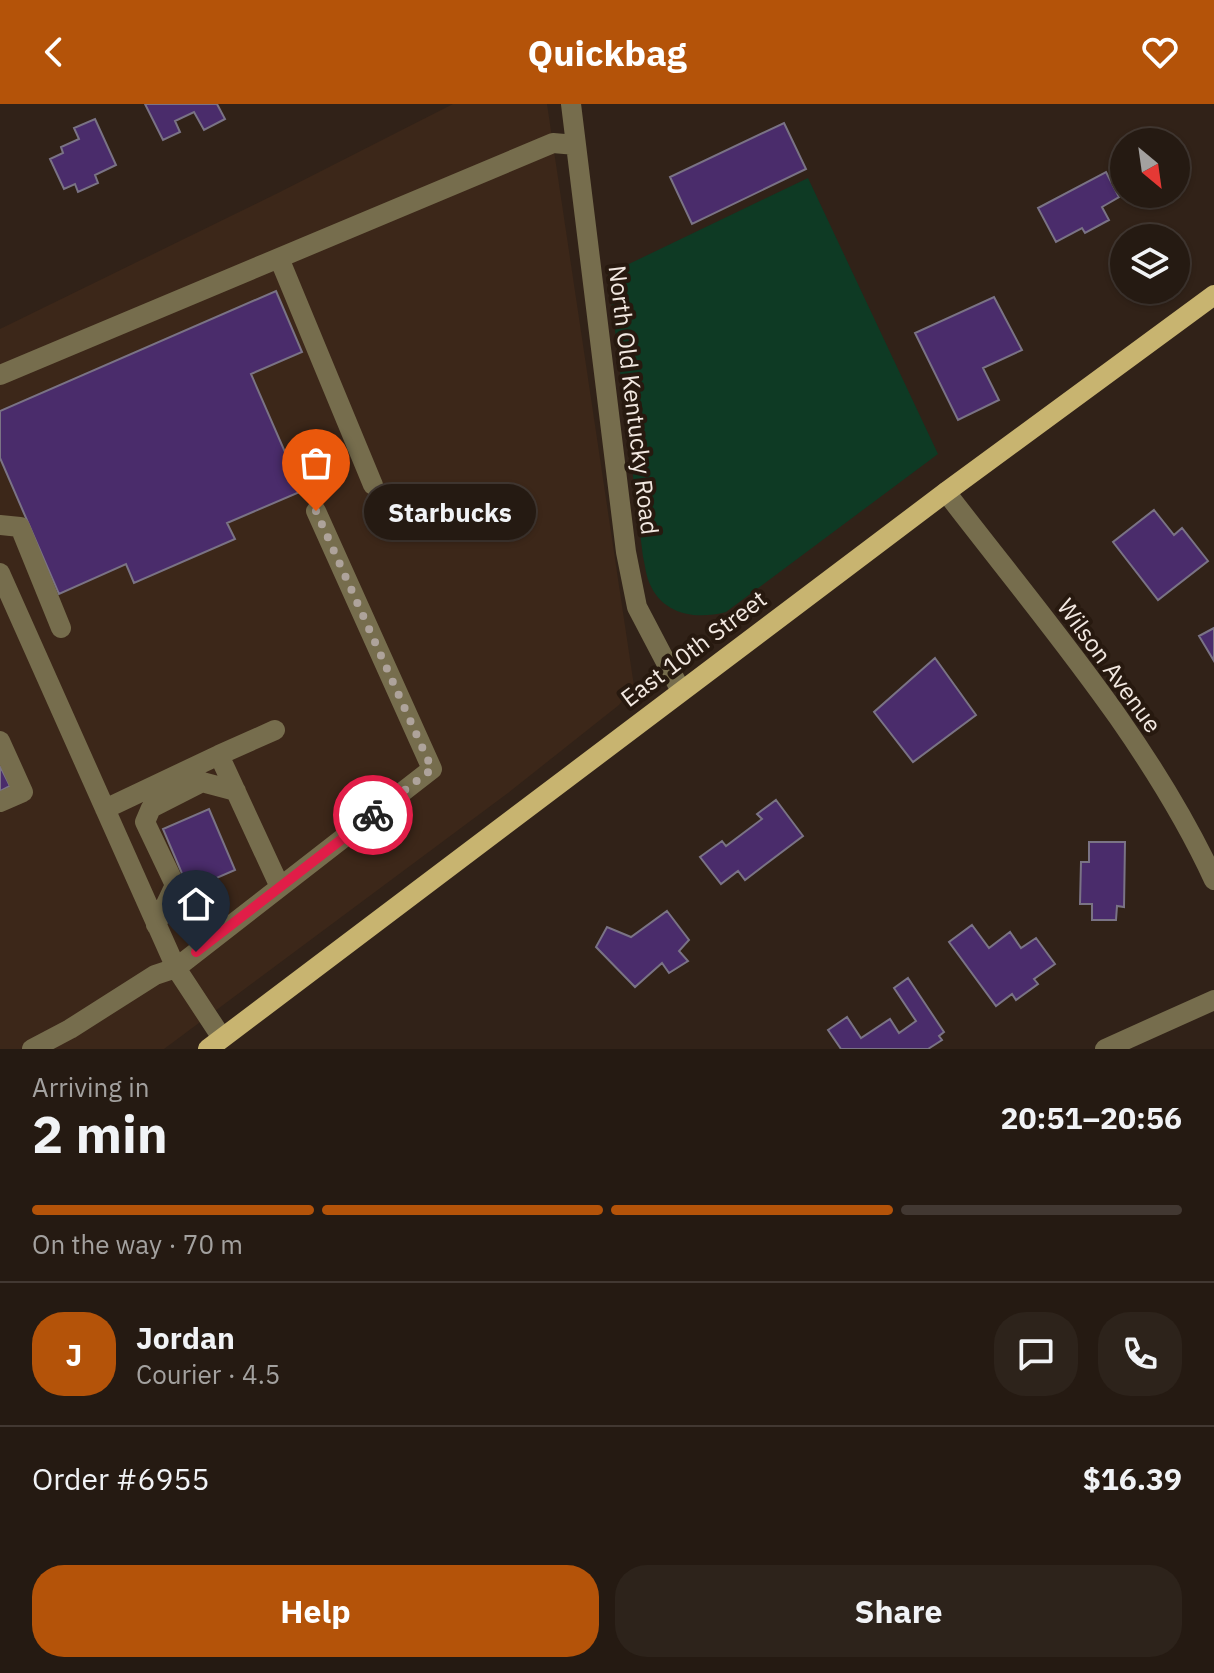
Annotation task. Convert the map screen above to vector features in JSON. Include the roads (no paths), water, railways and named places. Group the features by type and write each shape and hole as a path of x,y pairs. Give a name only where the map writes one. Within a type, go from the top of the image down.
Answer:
{"main road":[{"name":"East 10th Street","path":"215,1044 946,492 1214,295"}],"street":[{"name":"North Old Kentucky Road","path":"571,104 626,552 637,607 681,691"},
{"path":"0,375 553,143 576,145"},
{"path":"279,258 373,485"},
{"name":"Wilson Avenue","path":"946,492 1110,706 1172,802 1214,880"},
{"path":"32,1049 70,1029 155,975 176,968 432,769 316,511"},
{"path":"0,525 20,527 61,628"},
{"path":"0,573 156,925 215,1044"},
{"path":"105,809 275,730"},
{"path":"0,741 23,792 0,802"},
{"path":"219,755 280,887"},
{"path":"156,925 175,885 145,822 151,808 202,782 236,791"},
{"path":"1105,1049 1214,1000"}],"place":[{"name":"Starbucks","path":"316,511"}]}
